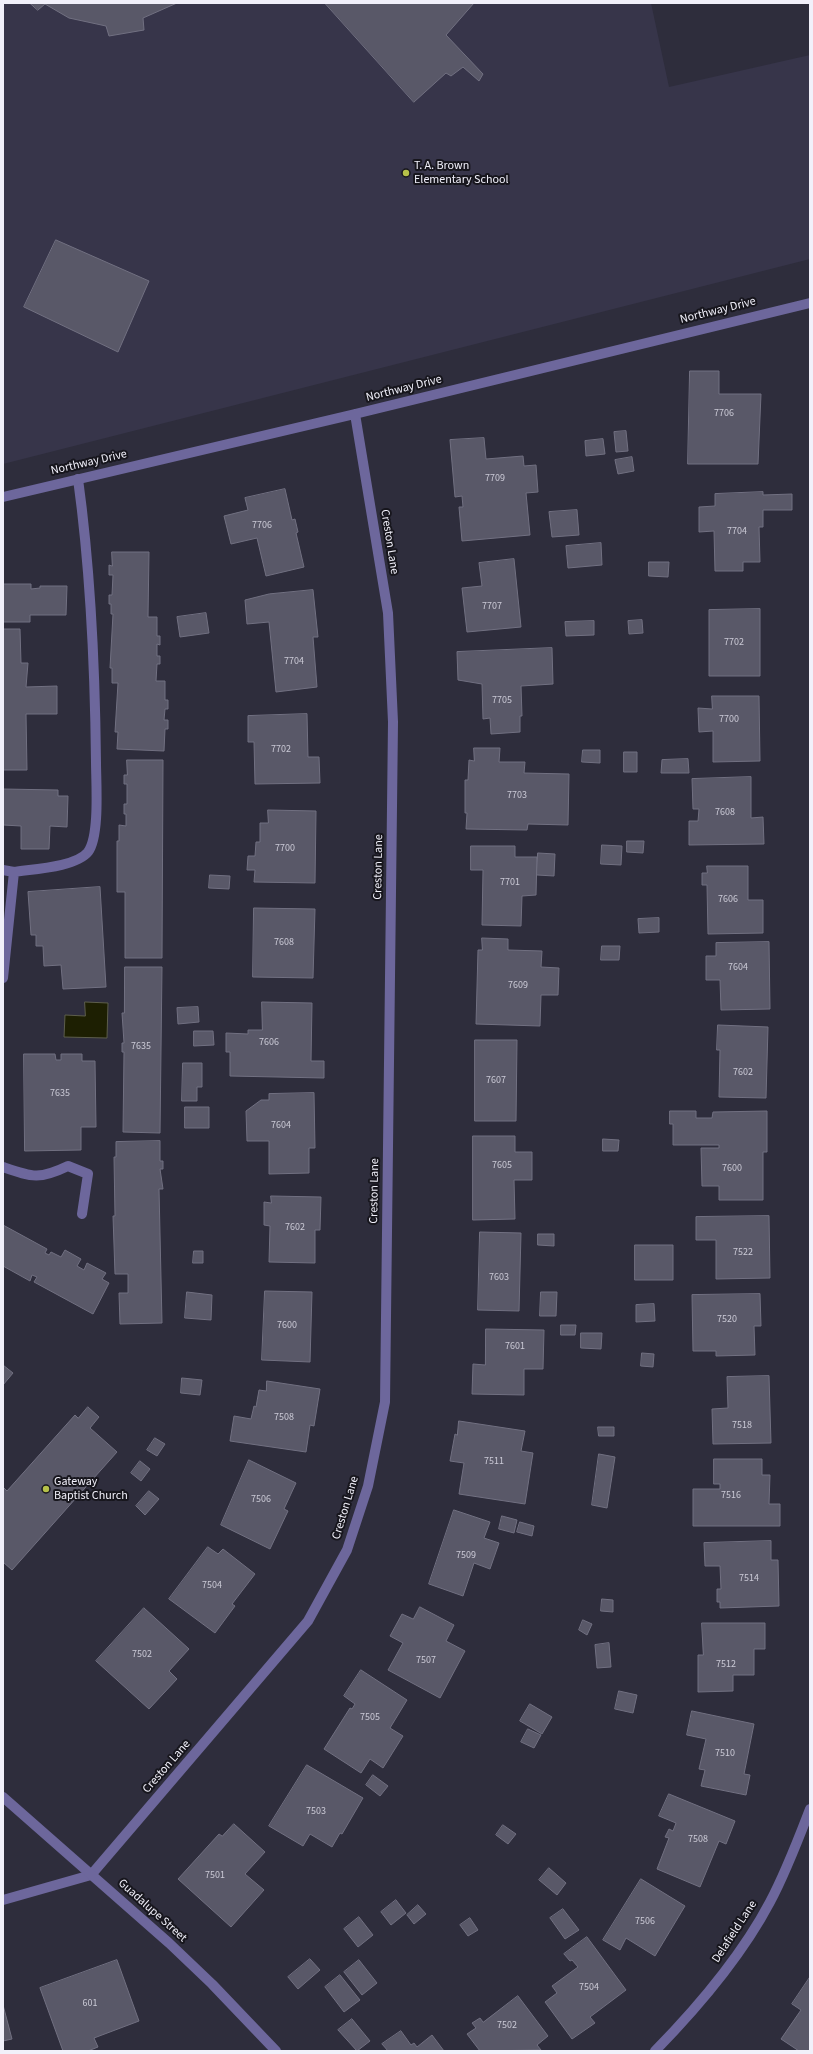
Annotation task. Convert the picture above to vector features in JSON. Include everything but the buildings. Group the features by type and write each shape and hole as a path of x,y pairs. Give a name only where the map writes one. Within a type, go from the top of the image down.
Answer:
{"street":[{"name":"Northway Drive","path":"3,497 356,414 810,303"},
{"name":"Creston Lane","path":"91,1875 308,1621 347,1550 368,1486 385,1402 393,722 388,613 356,414"},
{"path":"3,870 14,872 76,861 88,852 92,843 96,815 95,664 78,479"},
{"path":"3,978 14,872"},
{"path":"3,1167 26,1175 48,1176 68,1166 88,1174 82,1214"},
{"name":"Guadalupe Street","path":"3,1797 212,1984 276,2051"},
{"name":"Delafield Lane","path":"655,2051 688,2018 730,1965 770,1902 794,1850 810,1809"},
{"path":"3,1900 91,1875"}],"shaded area":[{"name":"T. A. Brown Elementary School","path":"3,3 651,3 669,87 810,55 810,259 3,464"},
{"path":"85,1002 108,1003 107,1038 64,1037 65,1015 85,1016"}],"place":[{"name":"T. A. Brown Elementary School","path":"406,173"},
{"name":"Gateway Baptist Church","path":"46,1489"}]}
